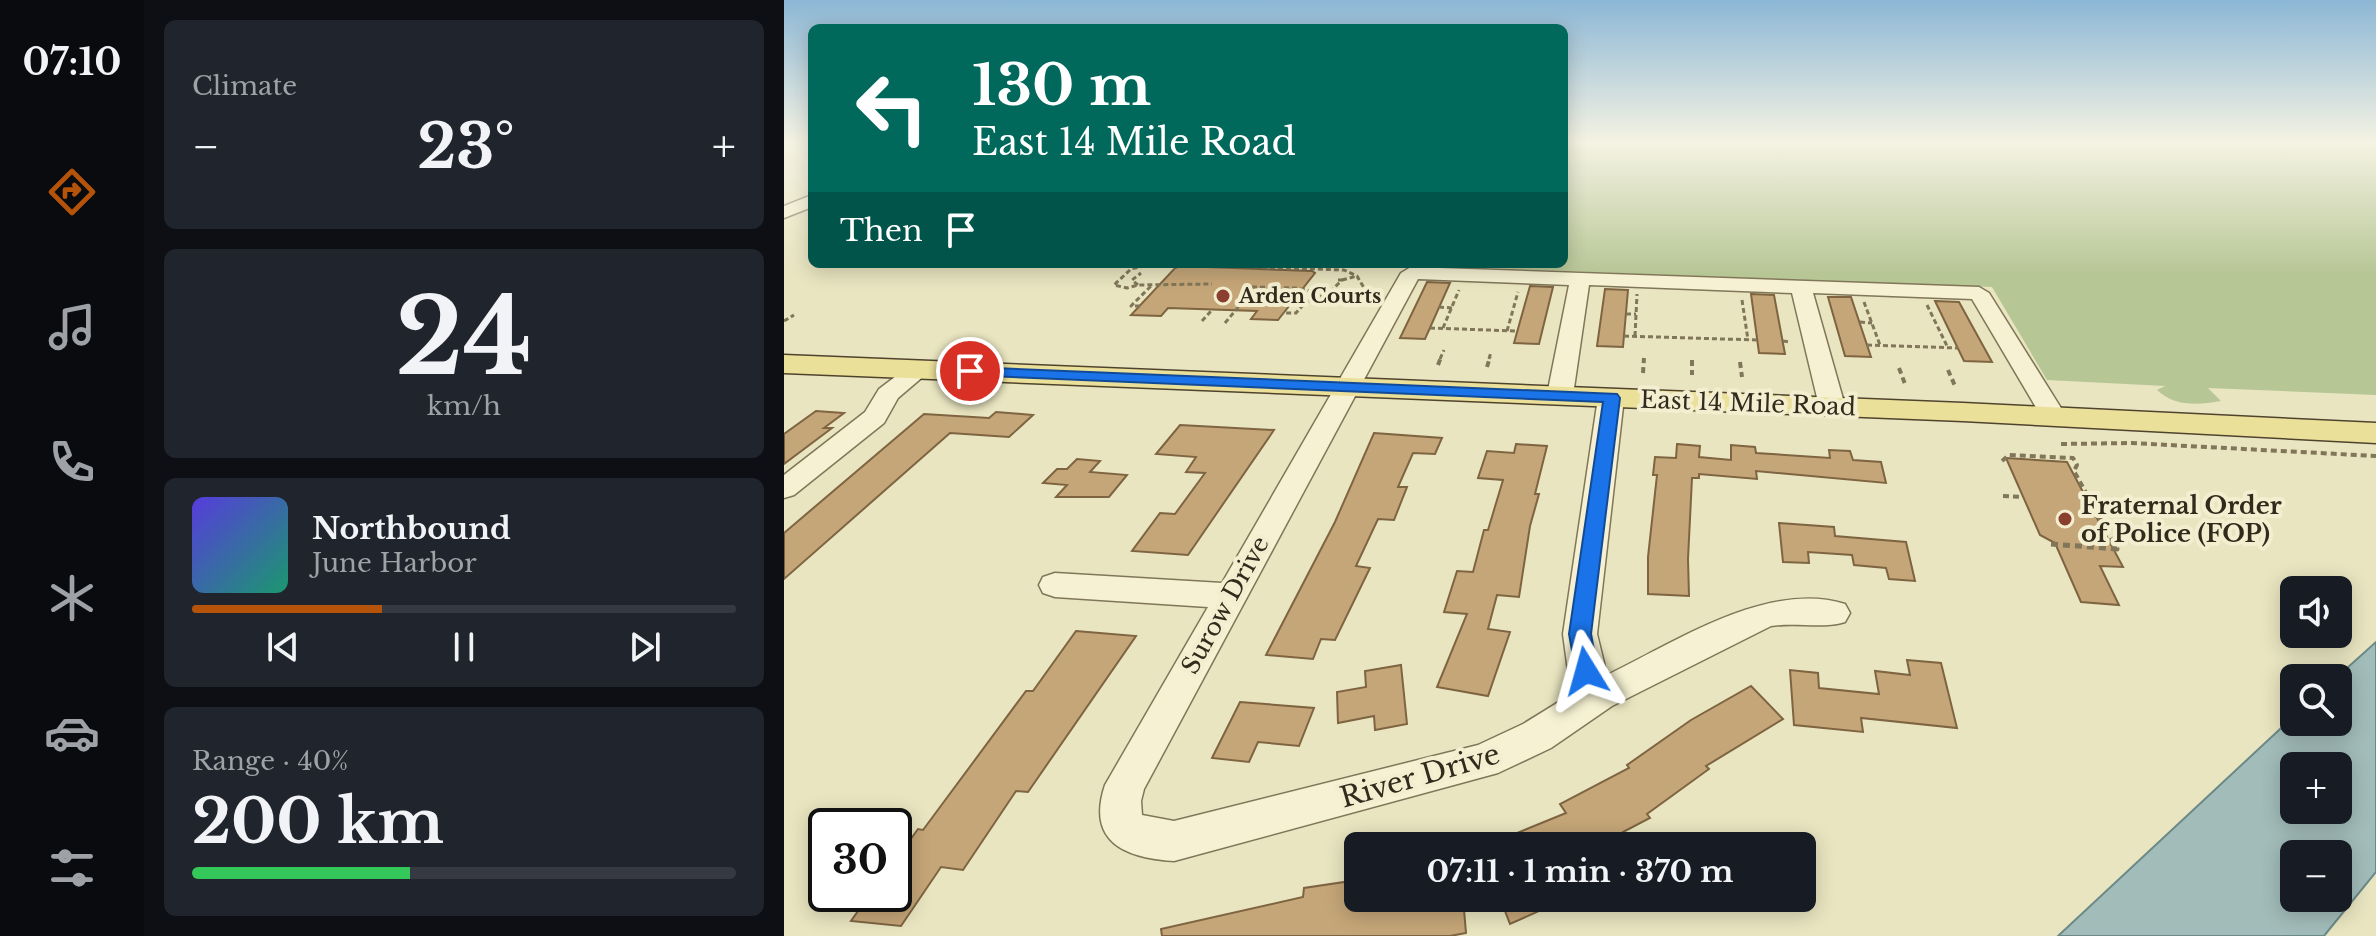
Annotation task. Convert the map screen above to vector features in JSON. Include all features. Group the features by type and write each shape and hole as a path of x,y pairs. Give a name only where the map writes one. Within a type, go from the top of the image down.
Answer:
{"main road":[{"name":"East 14 Mile Road","path":"784,364 1832,406 2057,430 2376,433"}],"street":[{"path":"784,213 808,202"},
{"name":"Surow Drive","path":"1124,828 1118,804 1125,785 1411,273 1580,278"},
{"path":"1560,395 1580,278 1979,293 2057,430"},
{"path":"1800,285 1832,406"},
{"path":"784,489 875,417 888,394 920,369"},
{"path":"1599,695 1586,671 1580,634 1611,398"},
{"path":"1055,585 1230,596"},
{"name":"River Drive","path":"1124,828 1134,836 1174,841 1457,770 1513,748 1599,695 1764,615 1794,610 1833,613"}],"path":[{"path":"1135,268 1114,285 1127,288 1138,285 1212,284"},
{"path":"1252,287 1273,290 1305,287 1341,297 1361,293 1364,288 1357,276 1344,270 1285,268"},
{"path":"1131,269 1148,273"},
{"path":"1138,285 1132,280 1141,273"},
{"path":"1335,280 1357,276"},
{"path":"1329,293 1342,280"},
{"path":"1443,328 1463,280"},
{"path":"1507,331 1521,282"},
{"path":"1140,306 1131,306 1152,285"},
{"path":"1635,336 1637,286"},
{"path":"1741,289 1748,340"},
{"path":"1284,313 1296,313 1305,299 1318,293"},
{"path":"1861,294 1880,345"},
{"path":"1922,296 1948,348"},
{"path":"1225,323 1240,305"},
{"path":"1439,307 1452,308"},
{"path":"1202,321 1212,310"},
{"path":"1513,310 1523,310"},
{"path":"1626,314 1636,314"},
{"path":"784,321 794,315"},
{"path":"1745,318 1754,319"},
{"path":"1860,322 1872,323"},
{"path":"1937,325 1947,326"},
{"path":"1430,328 1517,331"},
{"path":"1450,336 1453,329"},
{"path":"1495,338 1498,330"},
{"path":"1624,336 1757,340"},
{"path":"1645,343 1646,336"},
{"path":"1691,338 1691,345"},
{"path":"1738,340 1739,347"},
{"path":"1783,341 1790,342"},
{"path":"1867,345 1958,348"},
{"path":"1891,346 1893,353"},
{"path":"1938,347 1941,355"},
{"path":"1438,365 1444,350"},
{"path":"1487,367 1491,352"},
{"path":"1643,373 1644,358"},
{"path":"1692,360 1692,375"},
{"path":"1740,362 1742,377"},
{"path":"1899,368 1905,384"},
{"path":"1948,370 1955,386"},
{"path":"2057,430 2131,443 2376,456"},
{"path":"2002,461 2009,455 2073,458 2077,465 2074,471 2117,549 2051,544"},
{"path":"2003,496 2023,497"}],"green space":[{"path":"1568,187 2376,187 2376,395 2208,388 2221,401 2195,404 2164,396 2157,390 2165,386 2047,380 1992,287 1487,268 1568,268"}],"water":[{"path":"2376,642 2376,872 2352,902 2352,840 2280,840 2280,912 2344,912 2324,936 2058,936 2280,729 2280,736 2352,736 2352,664"}],"building":[{"name":"Arden Courts","path":"1175,268 1315,273 1278,320 1251,319 1257,311 1168,308 1161,316 1131,315"},
{"path":"1427,282 1450,283 1425,339 1400,338"},
{"path":"1530,286 1553,287 1539,344 1514,343"},
{"path":"1605,289 1628,290 1623,347 1597,346"},
{"path":"1751,294 1774,295 1785,354 1759,353"},
{"path":"1828,297 1851,297 1871,357 1845,356"},
{"path":"1935,301 1959,302 1992,362 1964,361"},
{"path":"816,411 844,413 824,428 832,428 784,464 784,434"},
{"path":"996,412 1033,415 1009,437 950,433 784,579 784,533 924,414 989,418"},
{"path":"1180,425 1274,430 1188,555 1132,551 1160,513 1175,514 1205,473 1186,472 1196,457 1156,454"},
{"path":"1374,433 1442,438 1435,454 1413,453 1398,487 1407,487 1394,520 1378,519 1356,566 1370,568 1335,640 1321,639 1313,659 1266,655 1335,522"},
{"path":"1516,444 1547,446 1535,494 1539,494 1530,526 1519,597 1497,595 1488,629 1510,632 1488,696 1437,687 1467,614 1444,612 1457,571 1473,572 1484,530 1488,530 1503,480 1478,478 1487,451 1514,453"},
{"path":"1677,444 1700,446 1699,457 1731,460 1731,445 1755,447 1756,453 1830,458 1829,450 1850,451 1853,460 1881,462 1886,483 1756,471 1757,479 1699,474 1699,478 1692,478 1689,596 1648,594 1648,557 1657,475 1653,475 1655,457 1676,458"},
{"name":"Fraternal Order of Police (FOP)","path":"2006,458 2067,462 2123,567 2100,566 2119,605 2081,602 2055,543 2040,535"},
{"path":"1077,459 1100,461 1090,472 1127,475 1109,497 1056,497 1067,485 1043,483 1057,469 1067,469"},
{"path":"1779,523 1834,527 1835,536 1906,542 1915,581 1889,579 1886,568 1854,565 1852,555 1808,552 1809,563 1783,562"},
{"path":"1076,631 1136,636 1028,792 1016,791 963,870 941,867 912,910 912,837 918,829 923,830 1026,691 1033,691"},
{"path":"1907,660 1941,663 1957,728 1861,718 1863,732 1794,725 1790,670 1818,673 1819,688 1879,694 1875,671 1910,675"},
{"path":"1401,665 1407,724 1375,730 1374,716 1338,723 1337,692 1366,687 1365,671"},
{"path":"1751,686 1783,719 1706,766 1709,769 1647,814 1650,818 1623,832 1519,832 1566,813 1560,804 1629,768 1627,765 1691,720"},
{"path":"1240,702 1314,708 1299,746 1258,742 1249,762 1212,758"},
{"path":"1344,882 1344,912 1464,912 1466,933 1450,936 1162,936 1161,929 1303,897 1304,888"},
{"path":"857,912 910,912 901,926 851,921"},
{"path":"1505,912 1537,912 1510,924"}],"place":[{"name":"Arden Courts","path":"1223,296"},
{"name":"Fraternal Order of Police (FOP)","path":"2065,519"}],"route":[{"path":"970,371 1611,398 1580,634 1586,671"}]}
